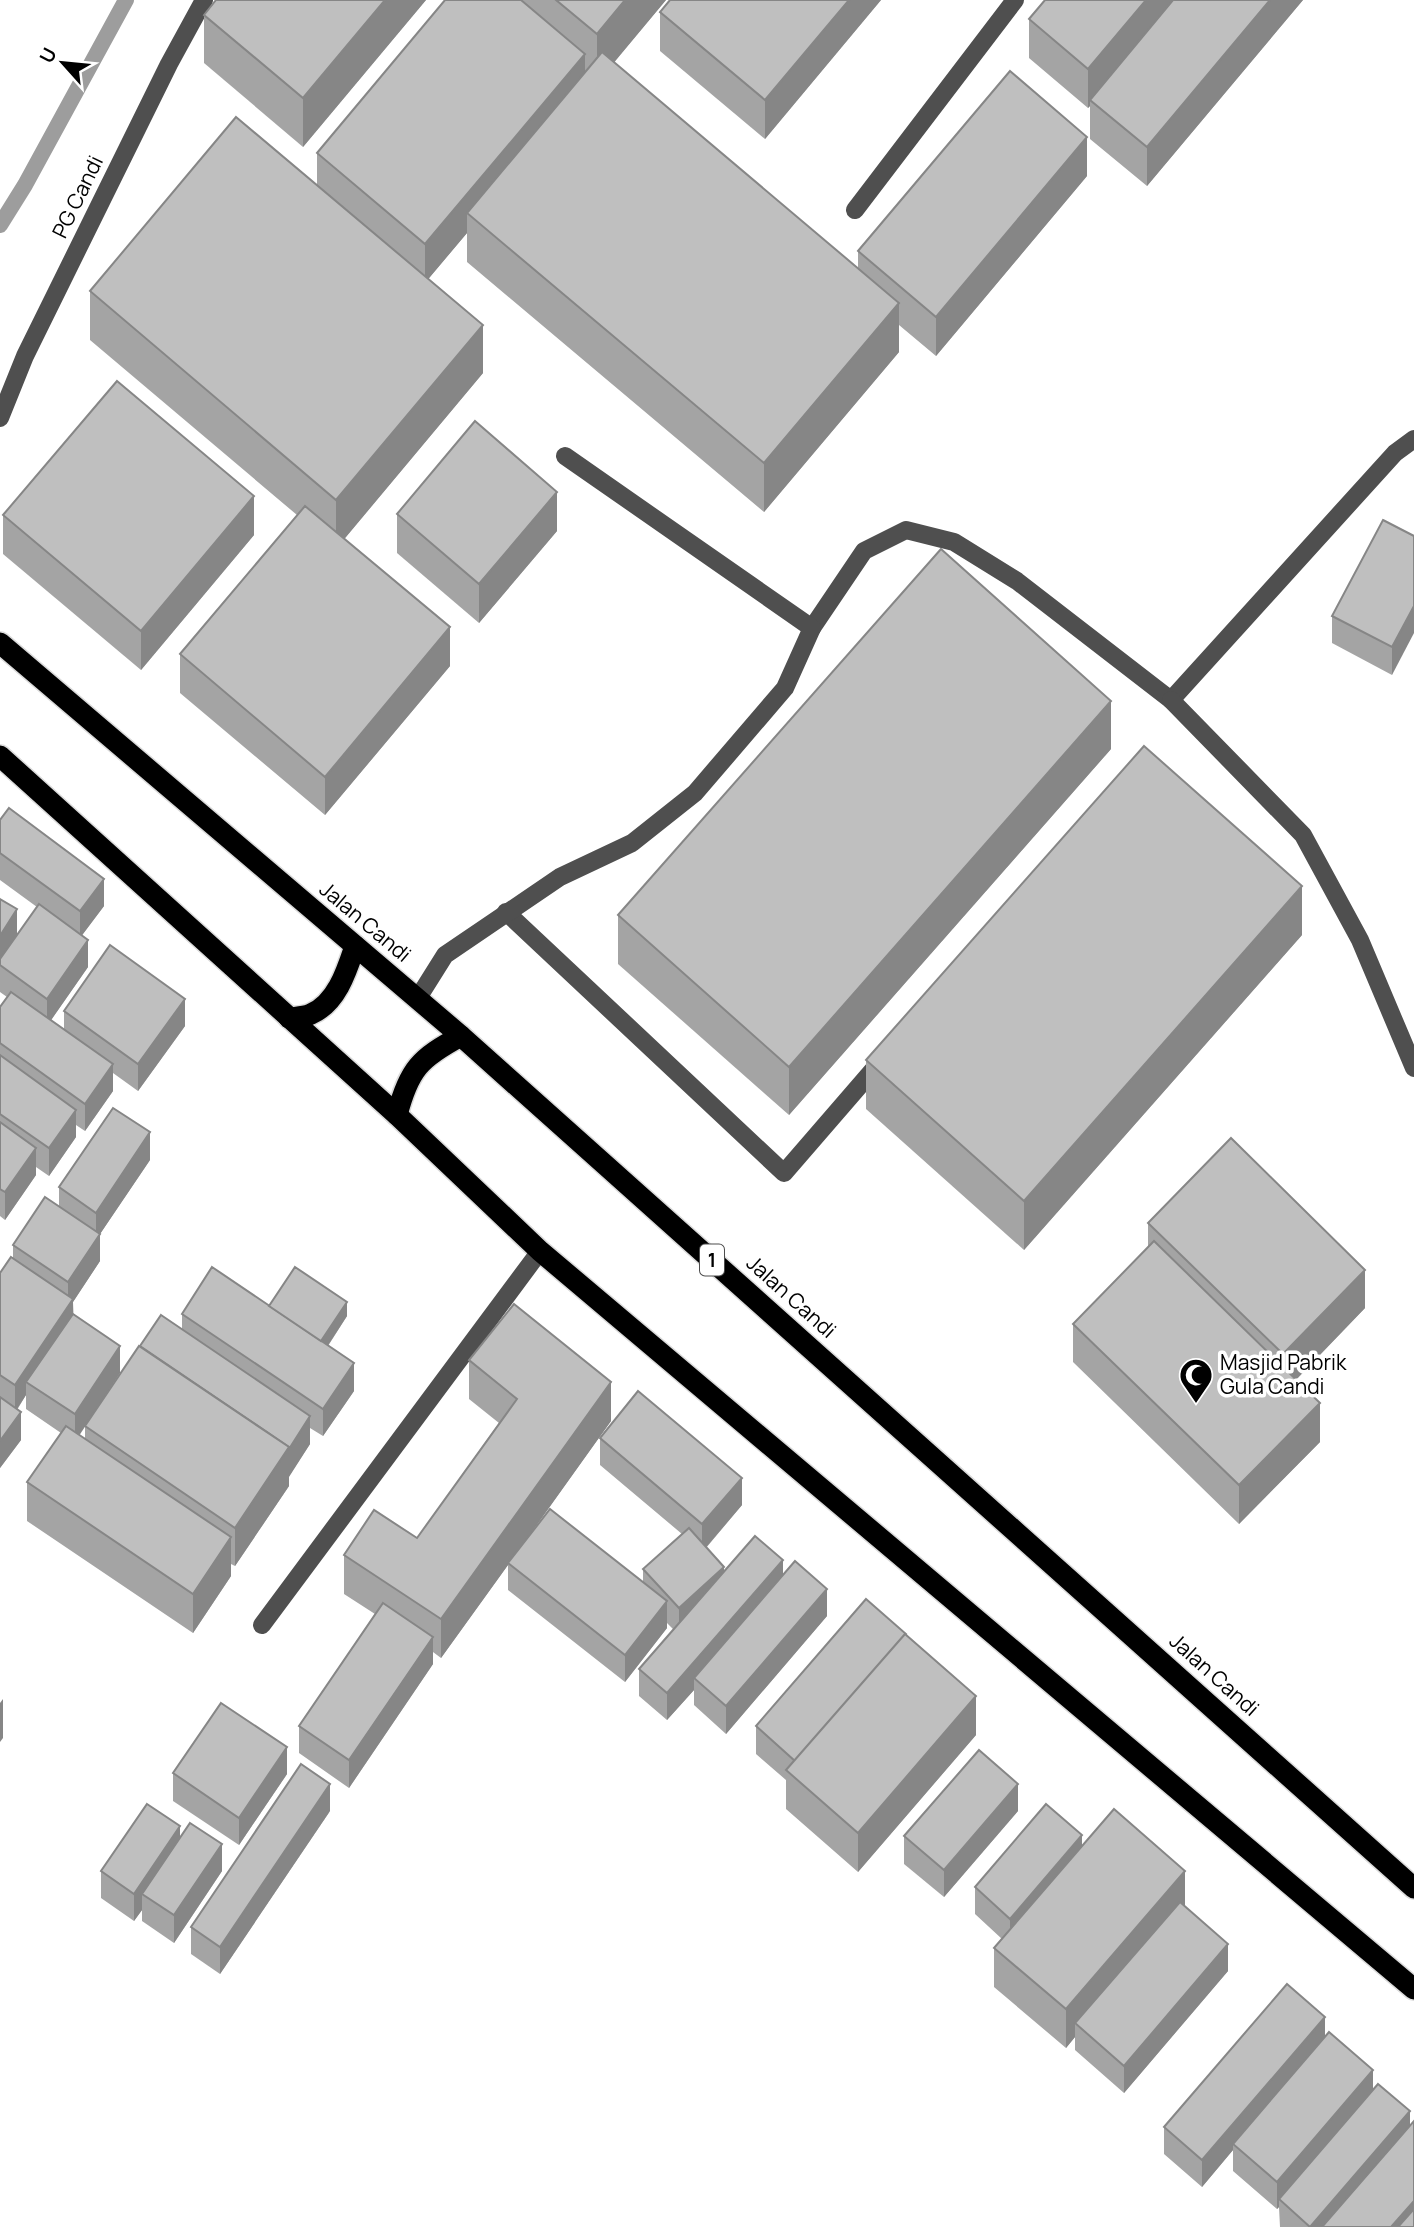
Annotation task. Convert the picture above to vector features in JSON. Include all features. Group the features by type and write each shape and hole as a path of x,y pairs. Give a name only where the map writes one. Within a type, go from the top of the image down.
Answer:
{"highway":[{"name":"Jalan Candi","path":"0,643 418,998 1414,1888"},
{"path":"2,760 397,1115 540,1251 1414,1989"},
{"path":"289,1018 310,1015 325,1005 343,981 355,946"},
{"path":"397,1115 404,1087 417,1067 432,1052 461,1036"}],"street":[{"name":"PG Candi","path":"0,418 25,356 169,64 204,0"},
{"path":"855,210 1015,0"},
{"path":"1171,699 1395,453 1414,439"},
{"path":"565,456 812,628"},
{"path":"418,998 444,956 560,877 632,843 695,793 785,688 812,628 864,551 906,530 954,542 1017,581 1171,699 1303,835 1360,940 1414,1069"},
{"path":"506,912 784,1173 892,1048"},
{"path":"262,1625 540,1251"}],"building":[{"path":"216,0 385,0 303,98 204,15"},
{"path":"445,0 521,0 585,54 425,244 317,153"},
{"path":"556,0 625,0 597,34"},
{"path":"670,0 849,0 765,100 660,12"},
{"path":"1045,0 1146,0 1088,69 1029,19"},
{"path":"1173,0 1270,0 1147,147 1090,100"},
{"path":"602,52 899,303 764,463 467,213"},
{"path":"1010,71 1087,137 936,317 858,251"},
{"path":"236,117 483,325 336,500 90,291"},
{"path":"117,381 254,496 141,631 3,515"},
{"path":"475,421 557,492 479,584 397,514"},
{"path":"305,506 450,627 325,777 180,654"},
{"path":"1383,520 1414,536 1414,606 1392,647 1332,616"},
{"path":"941,549 1111,701 789,1067 618,915"},
{"path":"1144,746 1302,886 1024,1201 866,1060"},
{"path":"9,808 104,879 80,911 0,853 0,820"},
{"path":"0,899 17,909 0,936"},
{"path":"39,904 88,940 47,999 0,965 0,959"},
{"path":"110,945 185,999 138,1064 64,1011"},
{"path":"11,992 113,1064 85,1104 0,1043 0,1007"},
{"path":"0,1055 76,1110 49,1148 0,1114"},
{"path":"113,1108 150,1132 96,1213 59,1187"},
{"path":"0,1122 36,1148 5,1192 0,1189"},
{"path":"1231,1138 1365,1270 1283,1354 1148,1223"},
{"path":"45,1197 100,1234 68,1282 13,1245"},
{"path":"1154,1241 1320,1403 1239,1485 1073,1324"},
{"path":"11,1257 73,1299 15,1385 0,1375 0,1273"},
{"path":"212,1267 354,1363 323,1409 182,1314"},
{"path":"295,1267 347,1302 321,1341 269,1306"},
{"path":"514,1304 611,1382 441,1619 344,1555 374,1510 417,1538 517,1399 469,1360"},
{"path":"73,1314 120,1346 75,1414 26,1382"},
{"path":"161,1315 310,1416 289,1449 140,1346"},
{"path":"139,1346 289,1447 235,1528 85,1426"},
{"path":"638,1391 742,1478 702,1524 600,1438"},
{"path":"0,1397 21,1412 0,1441"},
{"path":"66,1426 231,1537 193,1594 27,1482"},
{"path":"550,1509 667,1601 625,1655 508,1563"},
{"path":"689,1528 724,1567 679,1608 643,1569"},
{"path":"755,1536 783,1560 667,1693 639,1669"},
{"path":"795,1561 827,1589 726,1706 694,1678"},
{"path":"866,1599 906,1634 795,1761 756,1726"},
{"path":"383,1603 433,1637 349,1760 299,1726"},
{"path":"905,1634 976,1696 858,1833 786,1770"},
{"path":"221,1703 287,1747 239,1818 173,1773"},
{"path":"979,1750 1018,1784 944,1870 904,1836"},
{"path":"301,1764 330,1784 220,1947 191,1927"},
{"path":"147,1804 180,1826 134,1894 101,1871"},
{"path":"1046,1804 1082,1835 1010,1919 975,1887"},
{"path":"1114,1809 1185,1871 1066,2009 994,1948"},
{"path":"190,1823 222,1844 174,1915 142,1894"},
{"path":"1180,1902 1228,1944 1124,2066 1075,2023"},
{"path":"1287,1984 1325,2017 1202,2160 1164,2127"},
{"path":"1329,2032 1373,2070 1277,2182 1233,2144"},
{"path":"1378,2084 1410,2111 1310,2227 1279,2199"},
{"path":"1414,2121 1414,2201 1391,2227 1322,2227"},
{"path":"1414,2209 1414,2227 1398,2227"}],"waterway":[{"path":"0,225 25,185 126,0"}],"place":[{"name":"Masjid Pabrik Gula Candi","path":"1196,1405"}]}
